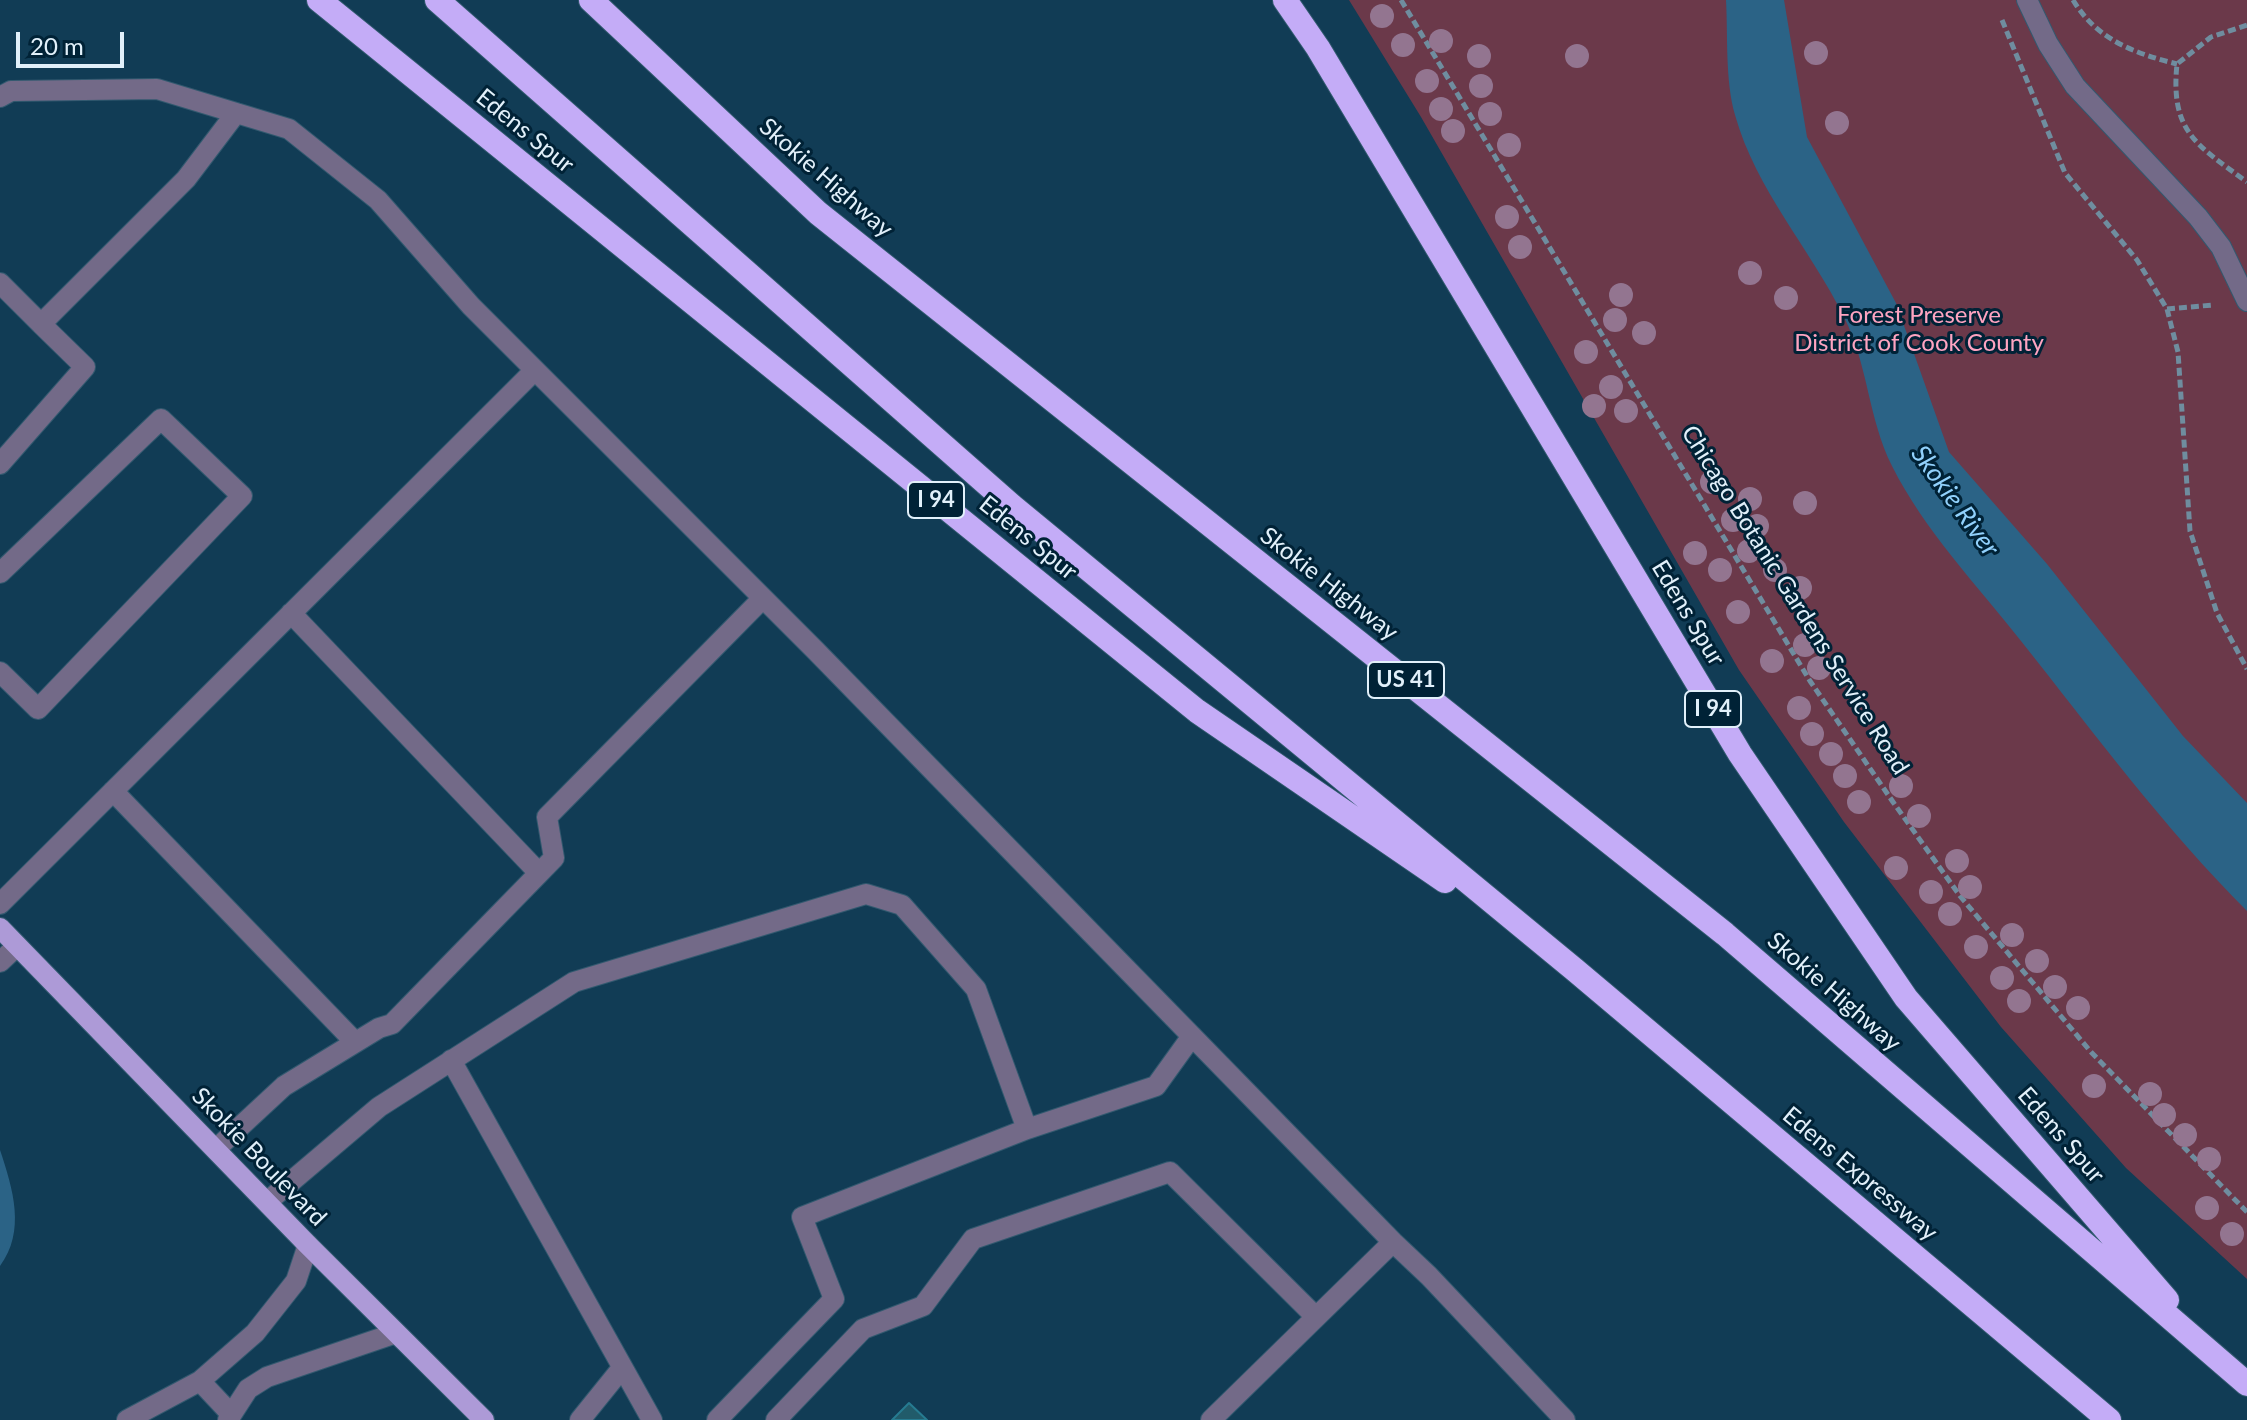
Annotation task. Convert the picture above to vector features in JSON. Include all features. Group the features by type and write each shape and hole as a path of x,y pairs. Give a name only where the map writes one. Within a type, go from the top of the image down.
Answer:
{"highway":[{"name":"Edens Spur","path":"319,0 1197,711 1575,970"},
{"path":"437,0 1012,506 1575,970"},
{"name":"Skokie Highway","path":"591,0 818,213 1725,934 2221,1362"},
{"name":"Edens Spur","path":"1285,0 1740,754 1906,998 2221,1362"},
{"name":"Edens Expressway","path":"1575,970 2109,1420"},
{"name":"I 94","path":"2221,1362 2247,1384"}],"main road":[{"name":"Skokie Boulevard","path":"0,928 308,1245 484,1420"}],"street":[{"path":"2027,0 2048,44 2075,86 2198,217 2221,247 2247,301"},
{"path":"0,97 11,91 157,89 289,129 378,200 471,306 763,598 1429,1276 1565,1420"},
{"path":"41,324 186,179 236,113"},
{"path":"0,283 85,367 0,464"},
{"path":"0,904 535,370"},
{"path":"0,573 161,419 242,496 38,709 0,672"},
{"path":"216,1149 284,1086 355,1042 392,1024 554,858 547,817 763,598"},
{"path":"291,613 539,873"},
{"path":"113,791 355,1042"},
{"path":"267,1202 379,1107 574,982 866,894 902,905 976,989 1027,1129"},
{"path":"0,962 17,946"},
{"path":"717,1420 834,1299 802,1217 1027,1129 1156,1086 1192,1036"},
{"path":"451,1060 652,1420"},
{"path":"776,1420 863,1329 923,1306 973,1239 1170,1172 1316,1317"},
{"path":"1211,1420 1393,1242"},
{"path":"127,1420 200,1381 266,1319 296,1281 308,1245"},
{"path":"200,1381 229,1416 248,1389 267,1377 396,1333"},
{"path":"580,1420 622,1368"}],"path":[{"name":"Chicago Botanic Gardens Service Road","path":"1401,0 1810,681 1885,790 1960,896 2091,1052 2247,1212"},
{"path":"2073,0 2088,21 2113,42 2144,56 2177,64"},
{"path":"1999,12 2065,173 2137,260 2167,309 2178,352 2190,531 2217,613 2247,669"},
{"path":"2247,25 2211,37 2177,64 2174,96 2183,125 2208,152 2247,182"},
{"path":"2167,309 2213,305"}],"green space":[{"name":"Forest Preserve District of Cook County","path":"1349,0 2247,0 2247,1279 2126,1168 2001,1027 1844,822 1739,670 1421,117"}],"water":[{"name":"Skokie River","path":"1726,0 1784,0 1807,137 1896,303 1949,452 2047,564 2183,736 2247,803 2247,911 2187,847 2130,779 1952,556 1905,490 1884,448 1858,353 1844,317 1770,194 1744,142 1730,87"},
{"path":"0,1150 13,1195 15,1224 8,1253 0,1266"}],"building":[{"path":"909,1403 927,1420 892,1420"}]}
